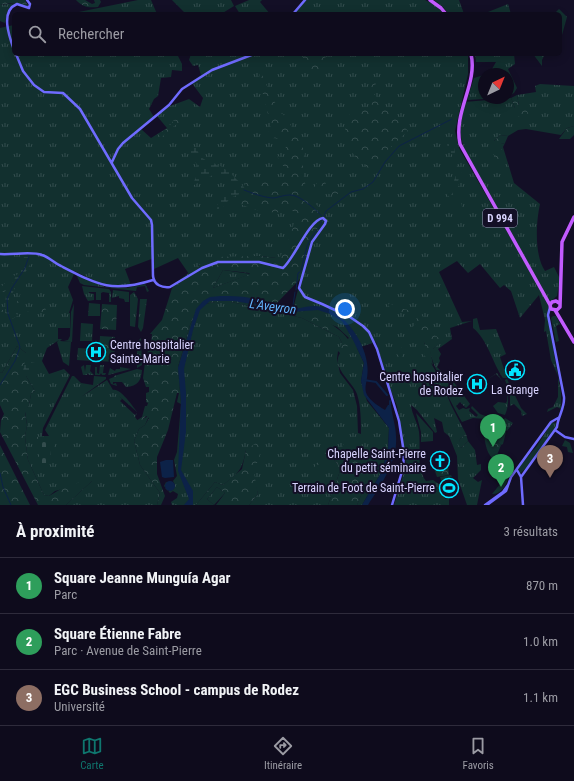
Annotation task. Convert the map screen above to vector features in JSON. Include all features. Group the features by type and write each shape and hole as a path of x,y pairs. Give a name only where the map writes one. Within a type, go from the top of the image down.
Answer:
{"main road":[{"path":"430,0 442,8 445,12"},
{"name":"D 994","path":"471,56 472,71 458,126 460,144 552,308"},
{"path":"566,331 560,316 559,308 562,277 562,242 574,217"},
{"path":"562,277 559,293 552,308 574,342"},
{"path":"546,298 549,301 559,303"},
{"path":"552,308 559,308"}],"street":[{"path":"12,44 6,26 6,14 10,7 17,4 29,8 30,4 27,0"},
{"path":"295,12 306,0"},
{"path":"17,56 23,71 34,85 44,92 60,92 76,103 132,198 152,225 153,280"},
{"path":"112,162 118,149 123,143 169,105 180,90 206,73 249,56"},
{"path":"153,280 161,286 170,287 190,274 218,262 259,262 283,268 303,239 323,219 326,224 312,242 302,277 301,291 306,296 359,323 369,332 377,349 398,417 403,444 403,468 392,505"},
{"path":"0,254 17,255 30,253 44,255 58,264 103,285 129,287 153,280"},
{"path":"486,505 497,498 514,474 520,473 555,430 564,408 564,397 548,314 552,308"},
{"path":"522,505 520,473 548,426 559,418"},
{"path":"555,430 565,437 574,439"}],"green space":[{"path":"0,0 25,0 28,6 14,3 0,5"},
{"path":"76,0 85,0 92,4 95,3 94,0 100,0 101,2 98,7 91,7 83,6"},
{"path":"138,0 151,0 156,12 79,12"},
{"path":"172,0 231,0 234,6 224,12 184,12"},
{"path":"249,0 262,0 260,2 268,12 239,12 235,6"},
{"path":"306,0 425,0 435,5 442,12 295,12"},
{"path":"434,0 459,0 463,12 447,12"},
{"path":"17,3 8,10 5,23 0,21 0,5"},
{"path":"508,4 510,12 488,12"},
{"path":"562,12 567,17 562,35"},
{"path":"12,25 12,56 178,56 182,64 182,71 172,70 171,77 161,78 158,96 154,99 149,109 154,117 141,129 151,138 167,128 157,116 170,106 189,99 200,107 203,98 191,82 201,75 198,65 193,66 189,60 190,56 468,56 468,74 455,131 459,148 549,305 547,314 558,376 551,360 546,331 544,332 545,320 539,295 520,318 511,291 504,285 500,288 480,264 468,273 457,261 439,272 462,322 472,321 450,328 452,339 438,349 441,354 437,367 447,377 450,390 453,391 453,381 470,404 466,408 460,402 456,406 459,410 463,408 466,409 470,408 469,411 476,417 478,415 471,408 472,406 480,414 494,419 506,432 503,444 501,445 487,433 490,433 486,419 473,418 462,422 442,384 466,434 460,439 459,445 461,448 468,441 475,450 477,465 481,464 481,470 473,478 478,482 482,480 477,505 467,505 458,479 457,456 449,436 444,432 442,422 434,418 437,432 435,433 417,410 411,405 419,432 420,464 423,476 426,481 433,480 442,486 445,499 449,498 449,505 394,505 406,466 404,447 397,406 388,383 376,342 357,348 364,363 361,381 367,401 389,428 388,450 381,473 362,505 357,505 366,483 353,450 340,453 333,452 331,456 341,468 328,505 249,505 258,494 246,450 241,467 233,477 223,485 215,482 196,505 172,505 171,502 177,498 178,494 173,491 170,493 168,491 173,490 175,485 173,481 177,476 174,460 177,452 181,404 178,368 190,325 200,305 215,302 231,302 254,307 302,318 339,337 342,343 349,338 337,327 293,309 301,278 276,258 261,256 199,265 189,274 178,258 154,269 154,258 125,269 131,285 104,285 74,271 69,271 74,274 68,287 73,300 69,313 70,328 58,328 58,339 62,339 60,341 71,342 69,366 63,362 57,342 59,340 47,348 42,361 49,374 64,369 70,375 43,428 42,436 49,436 45,430 72,376 74,376 81,383 93,385 94,376 106,377 106,379 81,397 107,380 113,390 116,390 122,394 132,405 137,412 119,396 122,399 120,401 135,415 137,413 135,417 138,421 149,416 145,425 139,429 134,441 140,465 160,493 157,505 66,505 92,481 55,491 49,496 44,495 28,460 25,437 27,425 25,411 29,405 31,394 35,391 26,376 26,353 17,346 2,373 0,372 0,28","holes":["423,339 442,341 433,349 430,349 439,377 432,365","338,351 340,353 338,364 337,359","338,364 357,394 361,434 358,433 357,406 353,390 340,373"]},
{"path":"310,56 312,58 314,56 326,56 321,76 308,67 303,57"},
{"path":"475,56 514,56 515,64 509,68 493,68 496,62 476,62"},
{"path":"534,56 544,56 542,66"},
{"path":"260,70 272,98 300,139 305,154 303,169 308,193 330,222 324,233 313,238 300,276 301,278 274,306 278,311 297,311 319,317 342,333 350,344 342,351 340,347 342,343 339,337 302,318 231,302 215,302 200,305 190,325 178,367 181,404 177,402 179,393 177,393 168,430 157,457 157,474 165,496 161,505 157,505 160,493 140,465 134,441 139,429 145,425 149,418 146,416 137,425 136,421 142,417 145,406 147,406 148,403 146,402 146,393 149,392 149,387 146,387 143,378 145,362 147,362 148,348 144,348 145,343 151,343 152,334 150,334 162,320 173,285 199,265 216,257 280,257 290,237 296,216 293,211 264,211 236,202 241,189 251,178 269,182 286,181 294,183 277,156 289,160 285,152 286,146 280,139 273,138 267,134 271,129 270,122 259,79","holes":["223,270 250,274 213,288"]},
{"path":"478,77 478,99 467,100 474,78"},
{"path":"377,78 378,79 372,92 408,131 368,168 352,152 346,136 345,124 347,118 355,111 357,107 372,107 369,88"},
{"path":"514,82 517,88 514,93"},
{"path":"540,84 574,86 574,126 567,128 561,135 526,129 518,130 508,136 500,135 494,141 494,155 500,152 501,144 505,143 503,147 514,183 540,204 537,238 541,264 545,271 554,267 560,279 557,296 551,301 548,299 466,153 460,133 465,102 478,101 478,104 513,104 515,116 519,106 517,95 536,92 535,86"},
{"path":"517,95 519,106 524,105 531,119 515,116 514,96"},
{"path":"193,116 174,126 161,138 158,134 168,128 174,120"},
{"path":"574,126 574,135 570,139 559,139 567,128"},
{"path":"500,135 508,136 505,143 501,144 503,159 499,161 494,155 494,141"},
{"path":"453,142 455,153 453,155 449,152 447,144"},
{"path":"191,147 196,147 203,159 225,169 247,191 230,198 220,212 217,209 220,198 224,193 235,186 229,180 215,174 192,186 200,168 189,154"},
{"path":"457,165 462,170 458,181 459,186 454,188 453,184"},
{"path":"326,167 323,178 327,186 352,189 339,194 327,194 314,188"},
{"path":"451,187 454,189 452,193 461,202 462,207 459,208 445,192 445,188"},
{"path":"24,257 29,257 32,260 13,292 10,306 11,315 5,313 6,294 20,270"},
{"path":"35,269 37,269 20,295 21,302 18,310 16,303 20,298 19,293 24,282 28,280"},
{"path":"223,270 251,274 213,288"},
{"path":"76,274 105,287 127,288 145,284 149,291 147,292 145,286 137,287 136,291 84,285 80,283"},
{"path":"17,275 16,280 11,287 4,292 1,291 1,294 4,295 0,298 0,288 12,276"},
{"path":"82,286 109,289 111,292 111,302 109,302 109,293 103,292 101,293 101,300 96,300 96,292 89,292 94,294 94,300 88,301"},
{"path":"113,290 129,292 129,302 125,302 124,299 119,298 119,296 112,298"},
{"path":"134,292 138,299 135,327 130,326 130,295"},
{"path":"140,299 147,299 143,328 141,332 138,327"},
{"path":"89,303 100,304 100,316 88,316"},
{"path":"390,303 395,307 421,313 429,331 443,341 433,349 430,349 433,365 424,355 425,344 417,331 410,336 406,332 415,325 417,317 393,311 388,305"},
{"path":"37,304 43,304 47,312 27,315 26,312 34,311"},
{"path":"74,304 72,342 64,341 68,340 70,336 71,312"},
{"path":"102,304 117,305 116,330 100,329"},
{"path":"0,309 19,315 12,319 0,313"},
{"path":"556,316 560,324 556,326 559,341 556,342 551,318"},
{"path":"477,318 480,330 496,329 506,354 500,357 507,378 503,378 486,345 473,328 473,319"},
{"path":"81,323 93,324 92,341 80,341"},
{"path":"100,336 115,337 114,362 99,361"},
{"path":"141,338 142,365 137,368 137,342"},
{"path":"17,346 26,353 26,376 35,391 31,394 29,405 25,413 27,425 25,437 28,460 44,495 49,496 66,486 92,479 92,481 66,505 38,505 0,432 1,420 4,414 0,405 0,372 2,373"},
{"path":"397,346 405,349 401,359 398,359 395,349"},
{"path":"78,348 93,349 92,361 77,360"},
{"path":"25,361 35,363 33,370 23,371"},
{"path":"84,365 85,372 86,365 91,365 90,371 94,375 89,375 88,373 87,375 83,375 81,367"},
{"path":"100,365 104,365 103,373 106,373 105,375 102,375 101,373 100,375 95,375 95,367 97,367 97,373 99,374"},
{"path":"120,367 131,369 108,375 110,368 115,371 116,369 120,369"},
{"path":"137,369 142,370 140,380 136,384 126,387 122,382 113,382 113,384 116,383 117,386 111,384 109,379 114,376"},
{"path":"558,376 561,393 561,409 557,407 547,412 548,409 553,407 558,397"},
{"path":"507,379 521,408 527,414 522,416 521,411 514,404 510,406 510,393 505,380"},
{"path":"506,390 508,404 505,415 498,413 493,406 498,402 506,403"},
{"path":"416,413 433,432 433,441 421,442 421,432"},
{"path":"505,418 513,423 507,431 500,424"},
{"path":"486,422 492,424 494,431 486,433 501,445 495,460 490,456 486,445 484,434 486,430"},
{"path":"552,422 556,423 556,427 527,467 520,473 518,468 537,446"},
{"path":"466,434 468,441 461,448 458,445 460,439"},
{"path":"49,436 49,440 55,441 54,450 50,450 51,464 40,465 37,437"},
{"path":"565,440 570,443 573,453 568,452 567,447 562,446"},
{"path":"345,441 353,450 355,446 361,448 366,483 357,505 328,505 341,468 331,456 333,451 340,452"},
{"path":"256,443 262,447 254,473 258,494 249,505 216,505 225,493 217,487 207,499 214,505 196,505 215,482 223,485 242,469 246,450"},
{"path":"0,445 30,505 0,505"},
{"path":"328,446 330,451 326,464 317,479 311,477 316,464 324,456"},
{"path":"448,465 449,475 437,477 434,468"},
{"name":"Terrain de Foot de Saint-Pierre","path":"451,475 452,477 447,479 452,478 456,495 447,497 443,481 445,480 441,480 440,477"},
{"path":"506,477 508,478 503,489 498,493 492,494"},
{"path":"217,487 225,493 214,505 207,499"}],"water":[{"name":"L'Aveyron","path":"221,296 249,298 288,309 315,306 325,308 334,312 350,326 365,354 368,371 366,393 369,398 385,410 388,405 391,405 396,432 394,455 388,472 368,505 362,505 381,473 388,450 389,428 364,395 361,381 364,363 342,321 330,314 318,310 291,312 278,311 263,306 234,301 210,301 200,310 193,330 184,369 186,393 186,432 181,470 193,491 193,505 184,505 189,499 178,471 181,400 178,368 196,309 203,301 210,297"},
{"path":"173,460 174,477 162,477 160,462"},
{"path":"168,481 172,481 175,486 172,491 168,491 165,488 165,484"}],"waterway":[{"path":"296,290 298,273 301,271 307,246 320,226 326,211 351,192 363,189 373,182 385,162 399,146 452,119"},
{"path":"244,190 270,198 293,195 307,202 322,216"},
{"path":"0,385 15,361 20,347 8,314 7,299 25,268 29,256"},
{"name":"L'Aveyron","path":"289,310 293,305 295,292"},
{"path":"364,380 376,382 387,395"},
{"path":"340,457 347,450"},
{"path":"0,473 3,487 11,505"}],"place":[{"name":"Centre hospitalier Sainte-Marie","path":"96,352"},
{"name":"La Grange","path":"515,370"},
{"name":"Centre hospitalier de Rodez","path":"477,384"},
{"name":"Square Jeanne Munguía Agar","path":"493,447"},
{"name":"Chapelle Saint-Pierre du petit séminaire","path":"440,461"},
{"name":"EGC Business School - campus de Rodez","path":"550,478"},
{"name":"Square Étienne Fabre","path":"501,487"},
{"name":"Terrain de Foot de Saint-Pierre","path":"449,488"}]}
